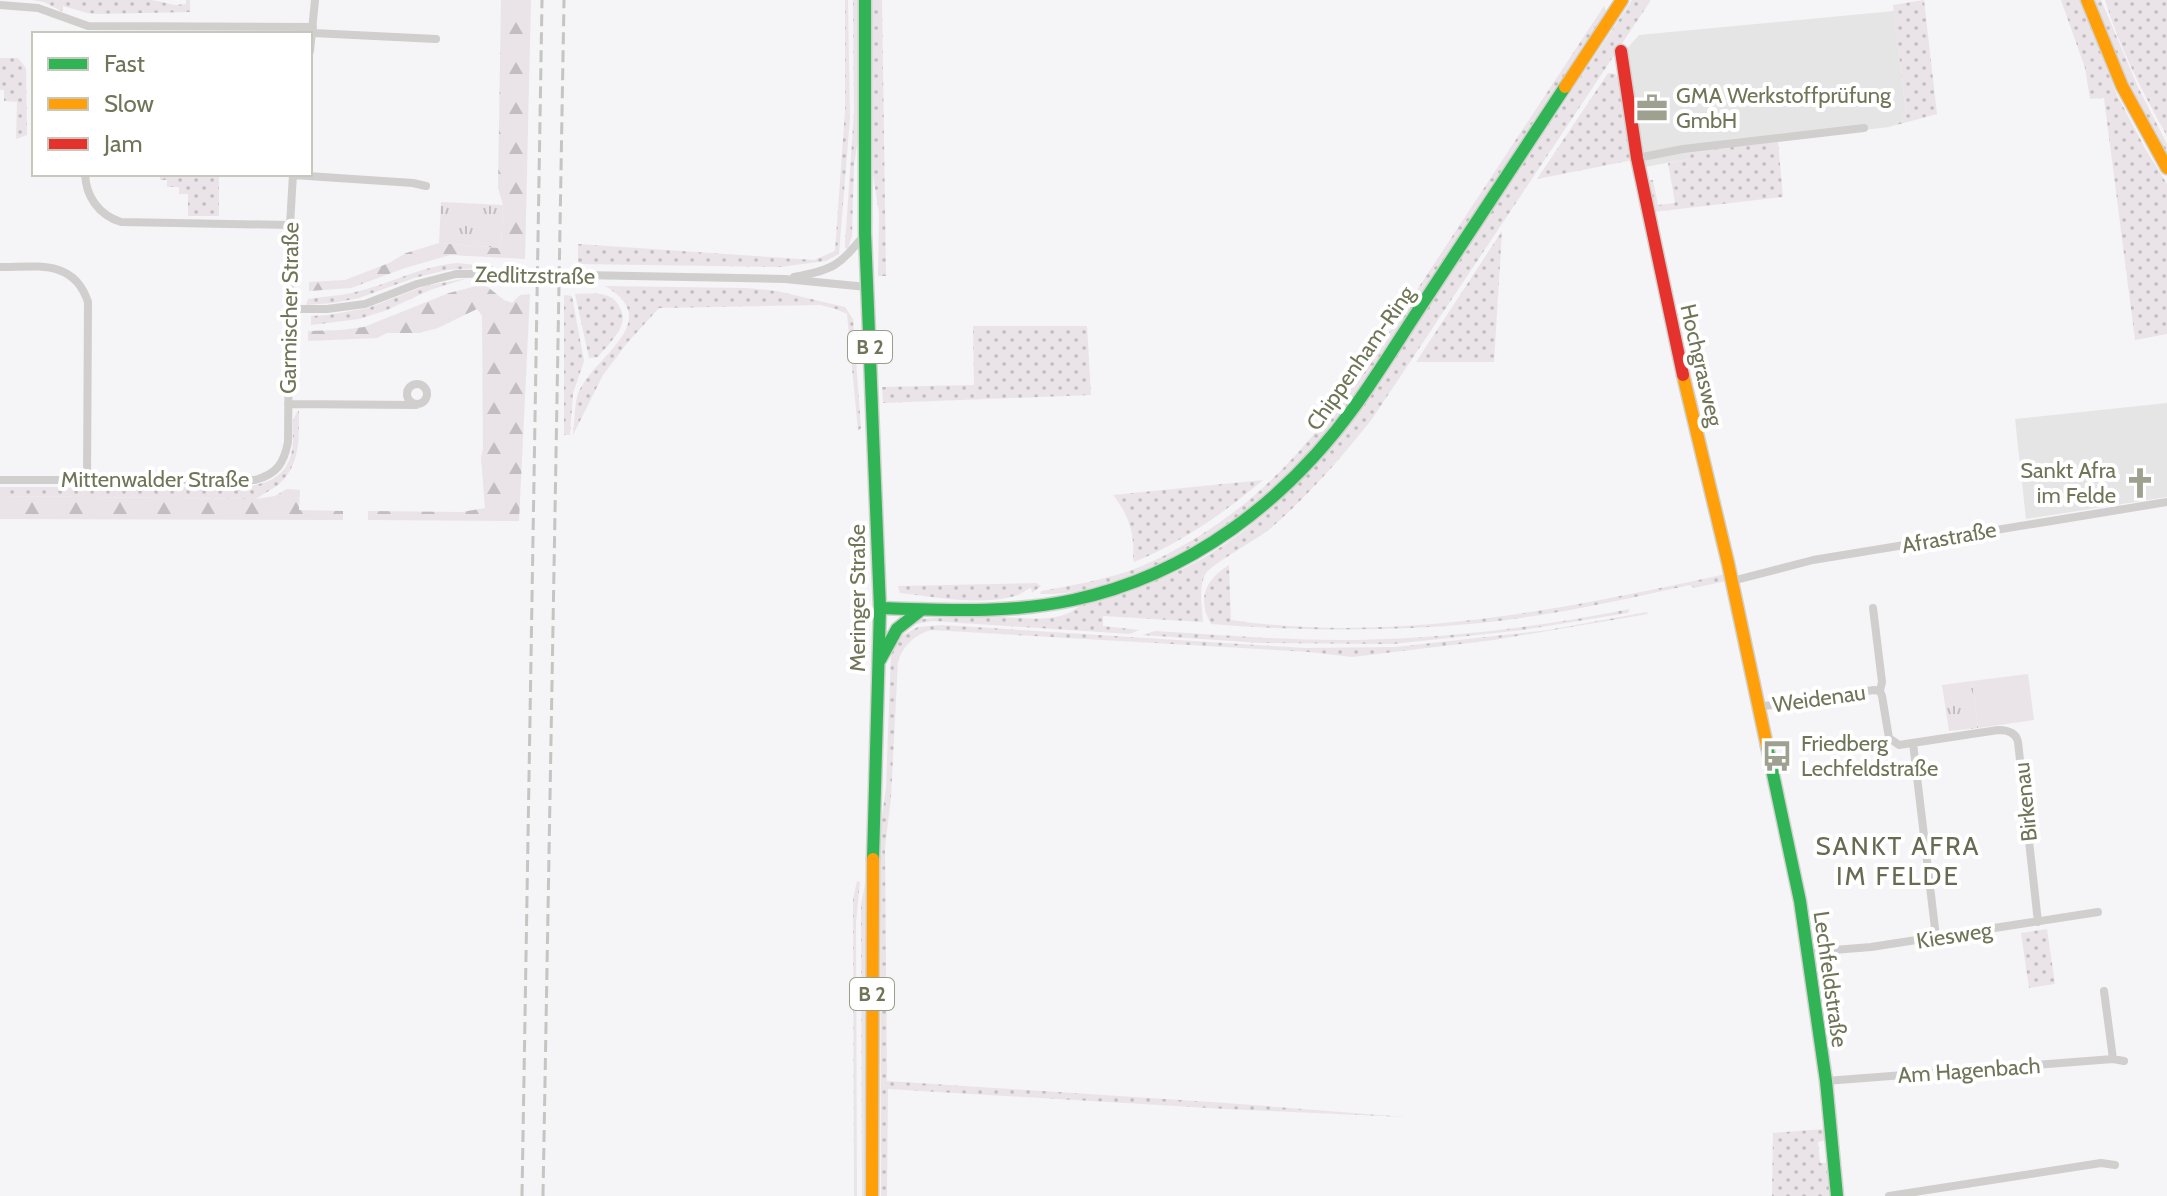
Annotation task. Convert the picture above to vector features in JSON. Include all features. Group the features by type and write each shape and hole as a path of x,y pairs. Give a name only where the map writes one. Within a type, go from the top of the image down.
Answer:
{"main road":[{"name":"Meringer Straße","path":"865,0 865,233 880,608 873,827 872,1196"},
{"name":"Chippenham-Ring","path":"880,608 994,611 1077,600 1125,587 1174,566 1238,527 1282,490 1355,406 1622,0"},
{"path":"2087,0 2112,66 2167,168"},
{"name":"Hochgrasweg","path":"1621,51 1637,158 1680,364 1732,581"},
{"name":"Lechfeldstraße","path":"1732,581 1809,952 1837,1196"},
{"path":"878,663 897,629 921,610"}],"street":[{"path":"312,37 315,0"},
{"path":"0,5 38,8 88,30 313,30 436,39"},
{"path":"1637,158 1683,149 1864,128"},
{"path":"85,176 94,203 111,219 121,222 290,225"},
{"name":"Garmischer Straße","path":"288,442 293,176"},
{"path":"308,176 426,186"},
{"name":"Zedlitzstraße","path":"785,279 820,272 839,264 865,233"},
{"path":"0,267 54,268 74,277 88,302 87,480"},
{"name":"Zedlitzstraße","path":"290,309 327,309 365,304 417,284 456,274 785,279 867,287"},
{"path":"288,404 416,405"},
{"name":"Mittenwalder Straße","path":"0,480 255,480 278,469 288,442"},
{"name":"Afrastraße","path":"1732,581 1813,560 2167,502"},
{"name":"Weidenau","path":"1873,608 1882,682 1880,691 1889,738 1899,745 1913,743"},
{"name":"Weidenau","path":"1758,707 1867,690 1880,691"},
{"name":"Birkenau","path":"1913,743 1998,730 2007,730 2017,738 2038,922"},
{"path":"1913,743 1936,937"},
{"name":"Kiesweg","path":"1809,952 1871,947 2098,912"},
{"path":"2104,991 2113,1059"},
{"name":"Am Hagenbach","path":"1826,1081 2113,1059 2124,1061"},
{"path":"1889,1196 2101,1163 2115,1165"}],"shaded area":[{"path":"1894,11 1906,113 1902,121 1889,127 1687,151 1688,159 1634,169 1624,52 1639,35"},
{"path":"2167,403 2167,497 2026,519 2015,419"}],"green space":[{"path":"32,0 152,0 175,5 186,4 186,0 190,0 190,12 100,14 63,6 63,12 44,2"},
{"path":"501,0 531,0 525,259 450,255 351,288 309,291 309,282 345,280 406,253 439,243 501,248 503,205 498,188"},
{"path":"845,0 848,0 850,118 839,254 826,261 780,267 578,264 578,244 814,260 835,251 845,111"},
{"path":"853,0 859,0 860,125 854,166 852,236 848,249 845,244 854,112"},
{"path":"872,0 882,0 886,276 878,276 879,213 873,175"},
{"path":"1632,0 1651,0 1372,419 1324,476 1285,515 1206,573 1201,591 1203,622 1103,616 1103,626 1139,630 1130,634 932,621 911,625 932,618 1043,618 1064,615 1080,605 1141,586 1200,560 1272,507 1313,465 1369,396"},
{"path":"1924,0 1937,114 1889,127 1902,121 1906,112 1893,5"},
{"path":"2061,0 2080,0 2117,95 2167,184 2167,334 2135,340 2104,98 2090,99 2085,68"},
{"path":"2093,0 2101,0 2138,87 2167,144 2167,157 2117,61"},
{"path":"2105,0 2167,0 2167,136 2132,70"},
{"path":"1604,6 1607,13 1356,394 1294,468 1271,491 1222,529 1163,563 1100,586 1069,593 1040,594 1041,591 1140,567 1189,542 1252,498 1305,445 1376,352"},
{"path":"0,58 18,58 26,68 27,135 16,139 17,102 4,101 4,90 0,90"},
{"path":"1608,73 1622,77 1633,160 1537,179"},
{"path":"1778,142 1783,197 1653,212 1646,181 1653,180 1658,205 1675,203 1668,163 1688,159 1686,151"},
{"path":"160,176 219,176 219,216 188,216 188,194 179,194 179,187 167,187 167,180 160,180"},
{"path":"441,202 503,205 501,248 439,243"},
{"path":"1502,231 1494,362 1416,362"},
{"path":"457,263 495,267 447,270 359,298 306,305 308,299 353,293"},
{"path":"468,278 359,319 311,325 311,316 368,308 425,286"},
{"path":"484,284 512,303 520,295 530,294 519,521 368,520 368,511 462,512 485,508 481,458 482,316 477,309 438,328 419,333 387,333 377,338 308,341 308,331 364,327 449,293"},
{"path":"605,286 747,288 777,291 845,307 853,319 861,428 858,431 847,314 820,305 659,308 603,375 573,435 579,391 628,325 629,312 622,299"},
{"path":"575,294 607,296 616,302 622,312 623,321 619,330 598,357 589,358"},
{"path":"564,295 572,296 584,361 573,393 570,435 564,435"},
{"path":"973,326 1087,326 1091,395 883,403 882,387 974,385"},
{"path":"299,410 297,450 291,469 278,485 256,499 0,496 0,487 239,487 260,484 283,471 288,463 293,442 293,421"},
{"path":"1263,480 1202,526 1134,562 1129,523 1113,495"},
{"path":"287,489 300,490 299,510 343,511 343,520 0,519 0,496 256,499 275,496"},
{"path":"1229,565 1231,620 1293,626 1356,628 1480,619 1604,599 1726,574 1726,581 1694,588 1690,585 1533,616 1446,626 1345,630 1211,624 1205,606 1206,590 1214,577"},
{"path":"1036,583 1041,586 1032,593 1031,588 1015,596 988,600 900,593 898,586"},
{"path":"1630,609 1628,613 1523,630 1393,644 1261,643 1142,635 1155,631 1307,640 1391,639 1494,630"},
{"path":"1647,612 1494,640 1352,657 931,630 915,638 903,650 898,661 891,798 885,847 887,1081 1405,1117 888,1089 887,1196 881,1196 880,830 886,788 891,652 900,633 903,635 918,627 943,625 1304,648 1396,647 1548,630"},
{"path":"2028,674 2034,720 1978,728 1972,681"},
{"path":"1972,681 1978,728 1949,731 1942,685"},
{"path":"857,881 860,882 856,923 857,1196 854,1196 853,899"},
{"path":"865,884 867,1196 862,1196 861,905"},
{"path":"2047,929 2055,984 2029,988 2021,933"},
{"path":"1825,1129 1826,1140 1818,1142 1820,1163 1826,1163 1830,1196 1772,1196 1773,1133"}],"railway":[{"path":"522,1196 542,0"},
{"path":"543,1196 564,0"}],"traffic: fast":[{"path":"865,0 865,233 880,608 873,859"},
{"path":"880,608 1000,609 1073,600 1157,572 1195,553 1232,529 1298,473 1355,406 1565,87"},
{"path":"880,660 897,629 921,610"},
{"path":"1767,746 1800,901 1826,1081 1837,1196"}],"traffic: slow":[{"path":"1565,87 1622,0"},
{"path":"2087,0 2122,86 2167,168"},
{"path":"1683,375 1767,746"},
{"path":"872,1196 873,859"}],"traffic: jam":[{"path":"1621,51 1637,158 1683,375"}],"place":[{"name":"GMA Werkstoffprüfung GmbH","path":"1652,108"},
{"name":"Sankt Afra im Felde","path":"2140,483"},
{"name":"Friedberg Lechfeldstraße","path":"1777,756"}],"district":[{"name":"SANKT AFRA IM FELDE","path":"1898,861"}]}
